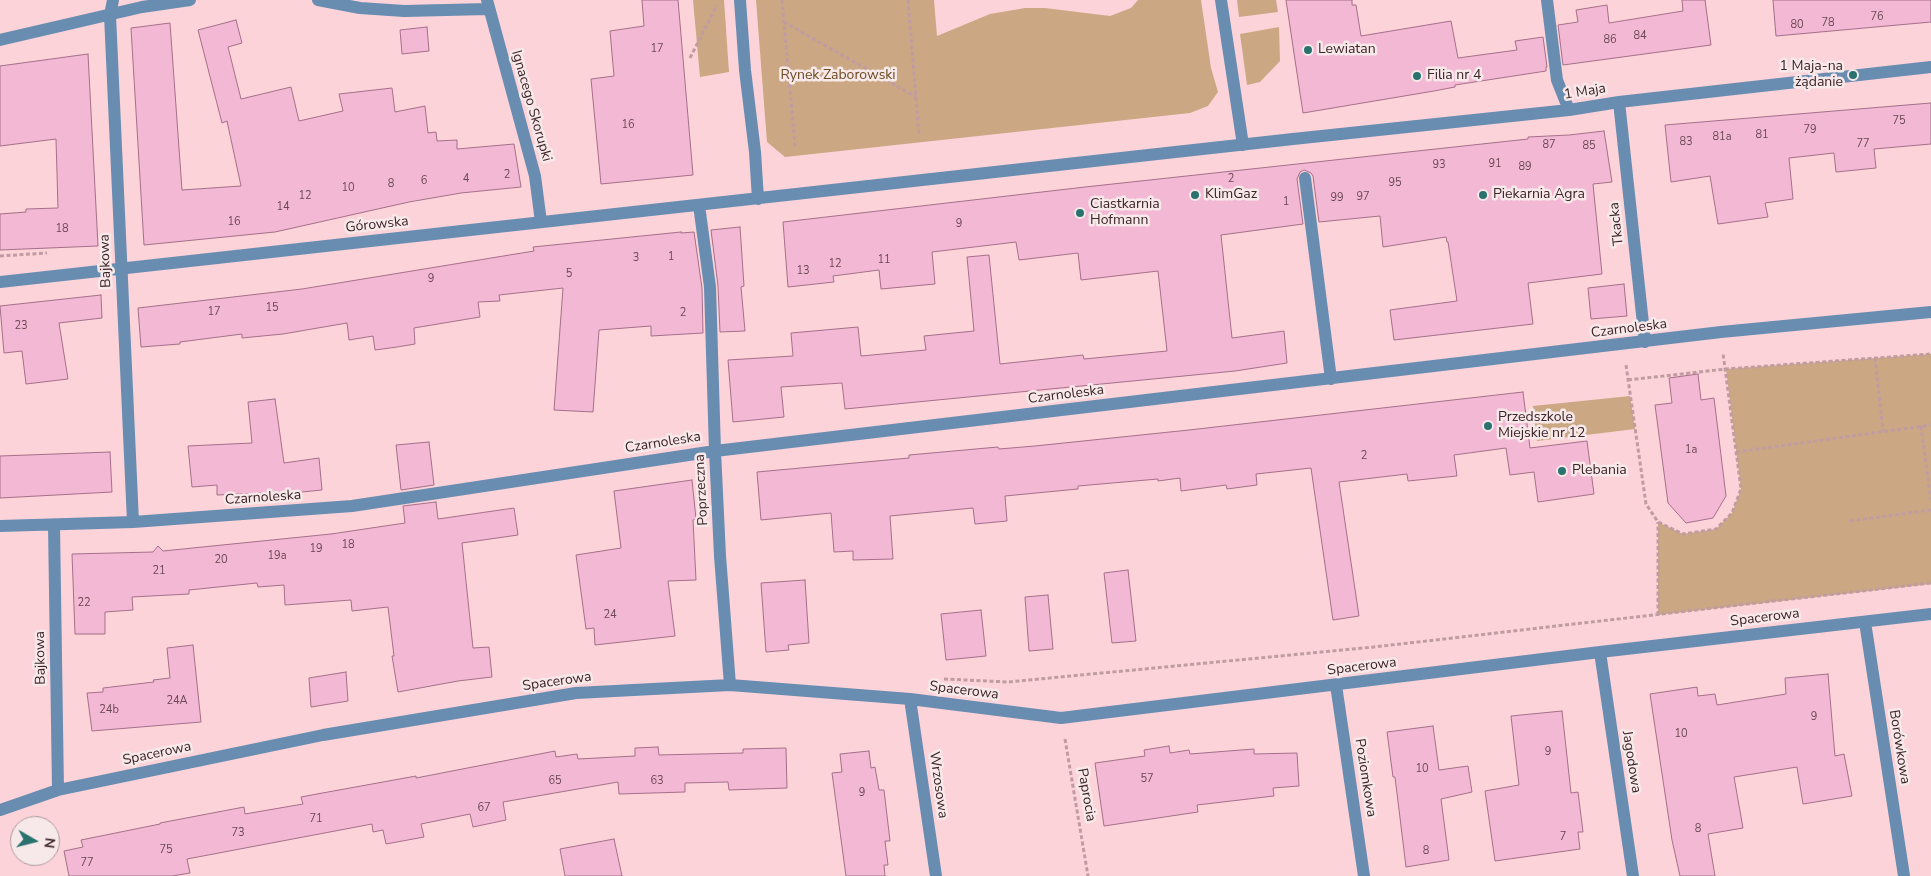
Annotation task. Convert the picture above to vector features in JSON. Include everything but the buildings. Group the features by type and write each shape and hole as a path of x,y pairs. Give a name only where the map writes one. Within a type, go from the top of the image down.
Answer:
{"street":[{"name":"Bajkowa","path":"113,0 110,14 133,522"},
{"path":"0,40 142,7 190,0"},
{"path":"318,0 360,8 404,10 487,4"},
{"path":"740,0 758,199 1243,144 1221,0"},
{"path":"1547,0 1557,80 1569,110"},
{"name":"Ignacego Skorupki","path":"487,4 535,176 540,222"},
{"name":"1 Maja","path":"1243,144 1569,110 1619,102 1931,67"},
{"name":"Tkacka","path":"1619,102 1645,342"},
{"path":"1305,178 1331,379"},
{"name":"Górowska","path":"0,282 758,199"},
{"name":"Poprzeczna","path":"699,205 710,288 720,556 730,685"},
{"name":"Czarnoleska","path":"0,526 133,522 352,506 715,450 1721,332 1931,312"},
{"name":"Bajkowa","path":"54,524 58,790"},
{"name":"Spacerowa","path":"0,810 58,790 323,735 576,693 730,685 910,699 1061,718 1600,652 1931,614"},
{"name":"Borówkowa","path":"1865,622 1904,876"},
{"name":"Jagodowa","path":"1600,652 1633,876"},
{"name":"Poziomkowa","path":"1336,685 1364,876"},
{"name":"Wrzosowa","path":"910,699 936,876"}],"path":[{"path":"690,58 720,0"},
{"path":"782,0 795,146"},
{"path":"908,0 919,135"},
{"path":"784,22 916,97"},
{"path":"1623,345 1646,504 1658,522 1683,534 1716,529 1732,513 1741,489 1721,332"},
{"path":"1628,380 1726,369 1931,354"},
{"path":"1875,358 1883,431"},
{"path":"1736,452 1931,425"},
{"path":"1921,426 1931,500"},
{"path":"1850,521 1931,510"},
{"path":"1658,522 1658,615"},
{"path":"940,679 1008,682 1374,647 1931,583"},
{"name":"Paprocia","path":"1061,718 1088,876"}],"green space":[{"path":"693,0 724,0 729,72 700,77"},
{"name":"Rynek Zaborowski","path":"756,0 934,0 937,36 990,14 1025,8 1045,8 1110,16 1131,8 1138,0 1201,0 1211,68 1218,92 1208,106 1190,113 785,157 767,142"},
{"path":"1237,0 1276,0 1278,12 1239,17"},
{"path":"1279,27 1280,61 1260,82 1247,85 1240,34"},
{"path":"1931,354 1931,584 1658,615 1658,522 1683,534 1716,529 1732,513 1741,489 1726,369"},
{"path":"1630,396 1635,429 1537,441 1533,406"}],"place":[{"name":"Lewiatan","path":"1308,50"},
{"name":"1 Maja-na żądanie","path":"1853,75"},
{"name":"Filia nr 4","path":"1417,76"},
{"name":"KlimGaz","path":"1195,195"},
{"name":"Piekarnia Agra","path":"1483,195"},
{"name":"Ciastkarnia Hofmann","path":"1080,213"},
{"name":"Przedszkole Miejskie nr 12","path":"1488,426"},
{"name":"Plebania","path":"1562,471"}]}
